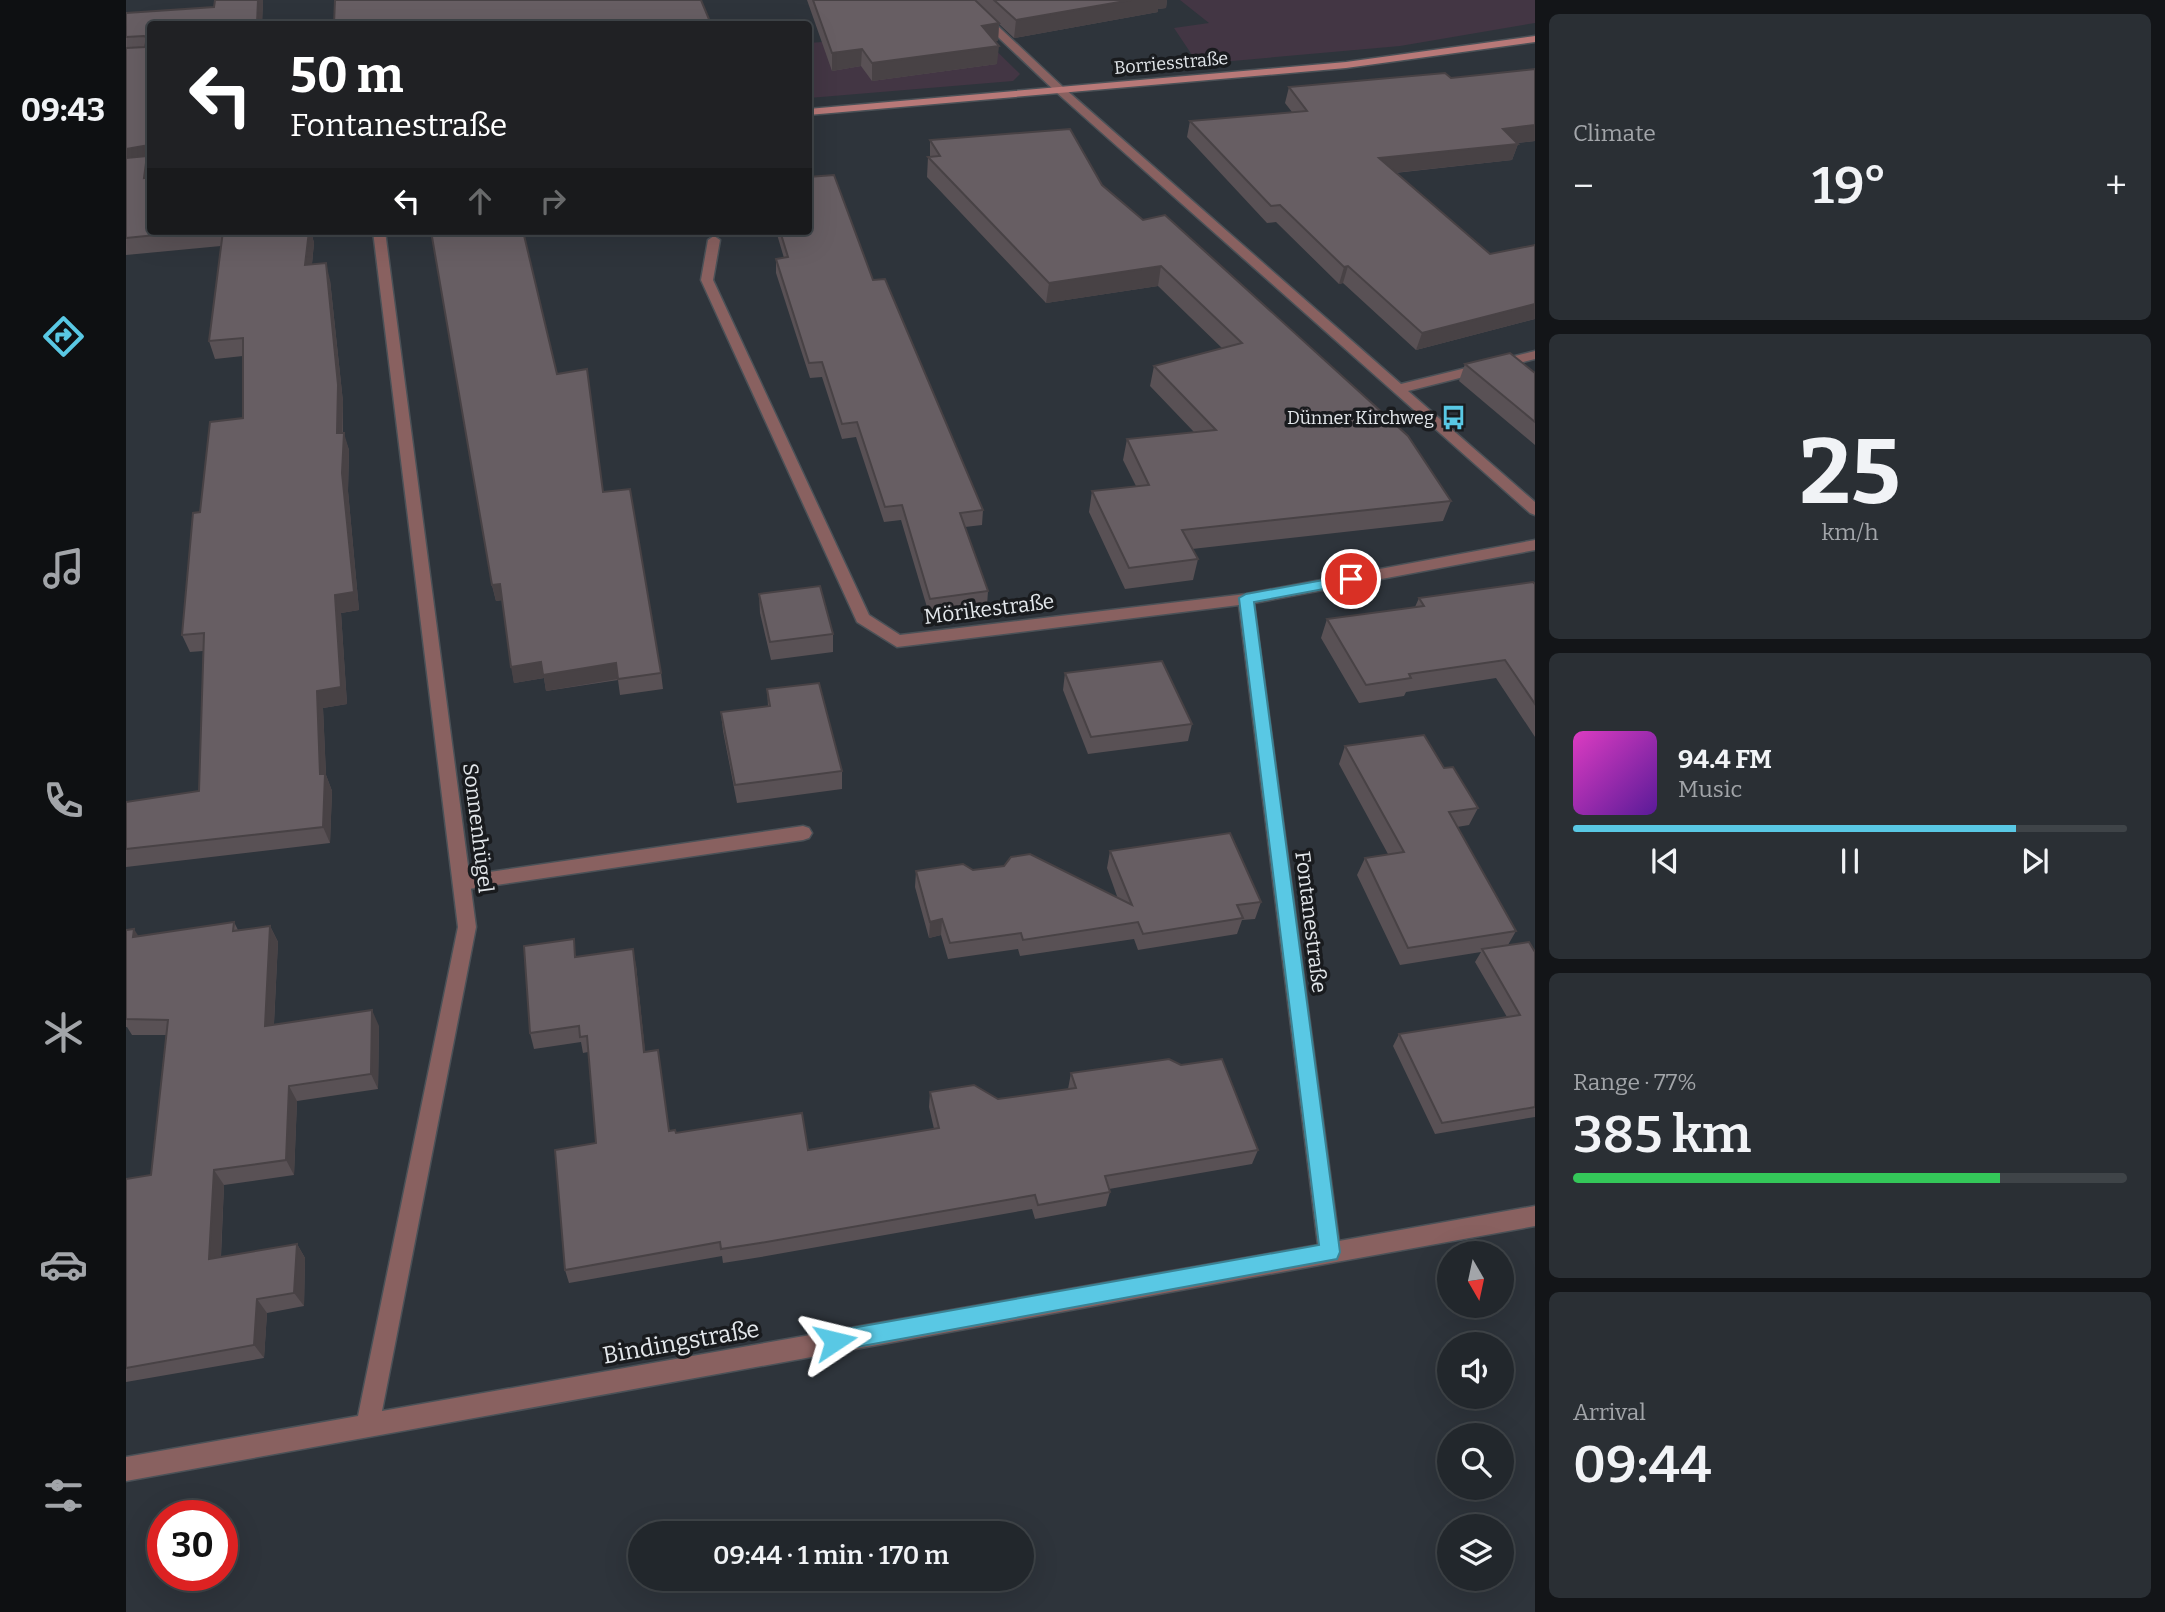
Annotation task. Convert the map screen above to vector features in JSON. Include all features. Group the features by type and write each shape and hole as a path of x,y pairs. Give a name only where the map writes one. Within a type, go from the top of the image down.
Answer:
{"main road":[{"name":"Borriesstraße","path":"812,112 1398,60 1535,39"}],"street":[{"path":"964,0 1060,90 1535,510"},
{"name":"Sonnenhügel","path":"368,1424 467,927 380,235"},
{"name":"Mörikestraße","path":"713,240 707,280 863,618 897,642 1246,598 1535,545"},
{"path":"1398,388 1535,355"},
{"name":"Fontanestraße","path":"1246,598 1330,1252"},
{"path":"462,883 803,832"},
{"name":"Bindingstraße","path":"126,1469 1535,1216"}],"shaded area":[{"path":"1180,0 1535,0 1535,23 1400,46 1198,64 1174,28 1209,23"},
{"path":"975,30 1020,74 1013,81 812,98 812,43"}],"building":[{"path":"215,0 258,0 257,21 147,21 147,38 126,37 126,13 214,7"},
{"path":"335,0 701,0 710,21 334,21"},
{"path":"813,0 975,0 999,23 982,26 999,46 872,63 862,49 832,53"},
{"path":"994,0 1131,0 1016,20"},
{"path":"147,38 147,156 144,178 147,178 147,235 156,235 126,238 126,158 146,156 144,146 126,149 126,48 145,47"},
{"path":"1535,69 1535,125 1503,129 1518,144 1379,158 1490,254 1535,245 1535,304 1422,333 1348,266 1344,267 1280,205 1271,206 1190,121 1307,111 1289,87 1445,73 1451,78"},
{"path":"1070,129 1102,185 1143,220 1165,215 1408,436 1451,501 1182,530 1198,559 1129,568 1092,491 1149,485 1127,439 1216,430 1154,366 1242,343 1161,266 1049,283 928,157 940,156 930,140"},
{"path":"834,175 873,280 885,279 983,510 960,513 988,591 930,599 902,505 885,507 857,422 842,424 822,362 809,363 776,259 788,257 781,235 812,235 812,177"},
{"path":"222,235 309,235 305,265 326,263 338,385 337,433 344,433 342,473 354,592 335,595 341,687 317,691 320,774 325,774 323,827 126,849 126,802 199,791 204,633 182,635 193,513 200,512 210,422 243,418 243,338 209,341"},
{"path":"432,235 524,235 557,374 587,369 603,492 630,489 661,673 618,679 616,663 543,675 541,662 511,667 500,584 492,585"},
{"path":"1510,353 1535,373 1535,422 1465,364"},
{"path":"1533,582 1535,704 1505,660 1409,674 1411,678 1366,685 1327,619 1424,606 1419,598"},
{"path":"820,586 833,634 770,642 759,594"},
{"path":"1162,661 1192,724 1091,737 1065,673"},
{"path":"819,683 842,771 735,785 721,712 770,706 767,689"},
{"path":"1424,735 1444,768 1453,767 1478,808 1449,812 1516,931 1408,948 1365,858 1404,852 1345,746"},
{"path":"1230,833 1261,902 1237,905 1243,918 1143,934 1138,922 1023,940 1021,933 950,943 942,919 930,922 916,871 963,864 973,870 1004,866 1011,857 1030,854 1132,905 1110,851"},
{"path":"234,922 233,931 270,926 265,1026 372,1010 371,1074 289,1086 286,1160 214,1170 209,1259 297,1244 294,1293 257,1299 254,1345 126,1368 126,1179 151,1175 168,1020 126,1019 126,930 134,929 133,937"},
{"path":"574,939 575,957 633,949 644,1052 658,1050 669,1131 675,1130 676,1133 802,1113 808,1150 939,1128 930,1092 974,1085 998,1099 1076,1088 1071,1073 1169,1059 1181,1065 1222,1059 1258,1150 1105,1176 1110,1192 1038,1205 1035,1195 760,1243 721,1249 720,1242 565,1270 555,1150 596,1143 587,1036 580,1037 579,1026 530,1033 524,946"},
{"path":"1529,942 1535,952 1535,1107 1442,1123 1399,1034 1520,1015 1482,949"}],"place":[{"name":"Dünner Kirchweg","path":"1454,418"}],"route":[{"path":"835,1341 1330,1252 1246,598 1351,579"}]}
